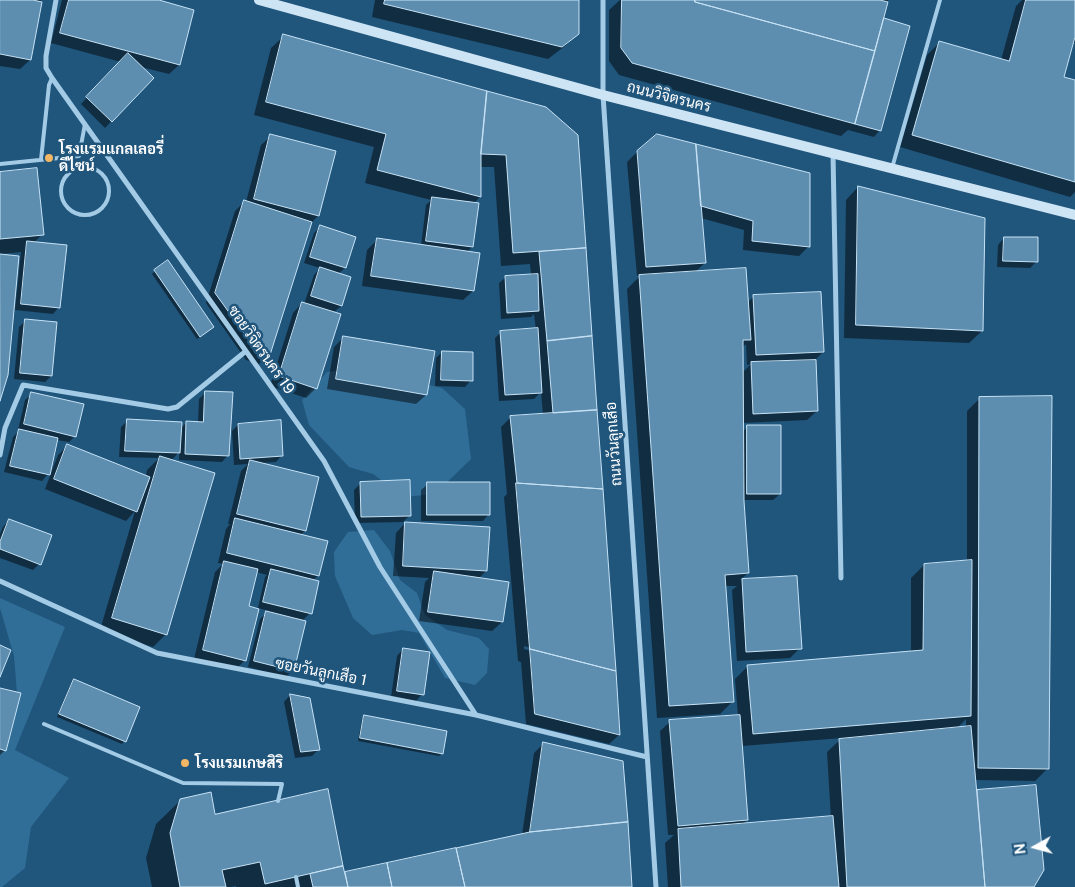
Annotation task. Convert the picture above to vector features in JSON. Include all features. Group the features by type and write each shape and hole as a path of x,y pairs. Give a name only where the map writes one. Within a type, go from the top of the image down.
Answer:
{"street":[{"name":"ซอยวิจิตรนคร 19","path":"56,0 46,56 46,68 324,461 380,567 476,715"},
{"name":"ถนนวิจิตรนคร","path":"259,0 603,96 1075,214"},
{"name":"ถนนวันลูกเสือ","path":"603,0 603,96 656,887"},
{"path":"833,154 841,578"},
{"path":"0,455 3,428 23,385 168,409 177,406 246,351"},
{"name":"ซอยวันลูกเสือ 1","path":"0,581 157,653 476,715 647,756"}],"lane":[{"path":"892,168 940,0"},
{"path":"41,160 49,85 52,78"},
{"path":"80,167 79,156 85,124"},
{"path":"0,164 79,156"},
{"path":"80,167 89,167 97,170 103,174 108,182 110,190 109,200 104,208 96,214 87,216 76,214 62,200 61,189 64,179 71,171 80,167"},
{"path":"44,724 183,783 282,784 278,801"},
{"path":"296,877 298,887"}],"shaded area":[{"path":"357,369 442,388 465,409 471,459 435,494 404,497 373,474 349,467 309,425 302,400 327,372"},
{"path":"374,530 390,551 400,580 417,593 425,615 447,630 479,638 489,649 487,673 475,685 445,678 419,633 402,630 372,635 353,618 335,576 334,552 348,532"},
{"path":"0,598 65,627 15,750 69,778 31,827 25,868 2,887 0,887 0,751 7,744 17,693 14,656 0,608"}],"building":[{"path":"0,0 33,0 42,2 31,60 0,54"},
{"path":"69,0 159,0 194,10 180,65 60,33"},
{"path":"385,0 579,0 579,34 562,47 384,4"},
{"path":"622,0 695,0 695,2 875,51 855,124 632,63 621,48"},
{"path":"695,0 880,0 888,2 875,51 695,2"},
{"path":"1026,0 1075,0 1075,37 1064,77 1075,80 1075,182 912,135 939,41 1009,61"},
{"path":"884,18 910,26 881,131 855,124"},
{"path":"283,34 487,91 481,154 481,197 377,170 386,134 266,102"},
{"path":"128,53 154,78 112,122 86,97"},
{"path":"487,91 546,107 578,135 586,248 513,253 506,155 481,154"},
{"path":"270,134 336,151 319,216 254,199"},
{"path":"657,134 696,144 706,263 646,267 637,151"},
{"path":"696,144 810,173 810,247 752,241 753,221 701,206"},
{"path":"37,168 44,235 0,239 0,172"},
{"path":"858,186 985,218 983,331 856,325"},
{"path":"432,197 479,203 473,247 426,241"},
{"path":"244,200 312,222 270,355 256,350 215,293"},
{"path":"320,225 356,237 346,268 310,257"},
{"path":"1004,237 1038,237 1038,262 1003,261"},
{"path":"377,238 480,253 474,291 371,276"},
{"path":"27,241 67,245 60,308 21,304"},
{"path":"586,248 592,336 547,341 539,252"},
{"path":"0,254 19,256 8,375 0,401"},
{"path":"168,260 214,327 200,337 154,270"},
{"path":"320,267 351,277 342,306 311,296"},
{"path":"746,268 751,340 743,340 744,501 749,573 725,575 734,702 669,706 639,275"},
{"path":"538,274 539,311 507,313 505,276"},
{"path":"821,292 824,352 756,355 753,295"},
{"path":"302,302 341,314 317,389 279,376"},
{"path":"25,319 57,322 52,376 20,373"},
{"path":"538,328 542,393 505,395 500,331"},
{"path":"343,336 435,351 427,395 336,379"},
{"path":"592,336 597,410 553,413 547,341"},
{"path":"442,351 473,352 473,381 441,380"},
{"path":"816,360 818,411 753,414 751,362"},
{"path":"205,391 233,392 229,456 185,454 186,421 203,422"},
{"path":"31,392 84,404 76,437 24,424"},
{"path":"1052,396 1049,769 978,768 979,397"},
{"path":"597,410 603,489 517,483 510,416"},
{"path":"127,419 182,422 180,453 125,451"},
{"path":"281,420 283,456 240,459 238,424"},
{"path":"747,425 781,425 781,494 747,494"},
{"path":"19,429 58,438 50,475 10,466"},
{"path":"67,444 150,477 137,512 54,479"},
{"path":"160,456 215,473 167,635 112,618"},
{"path":"250,460 319,477 306,531 237,514"},
{"path":"410,480 411,516 361,517 360,482"},
{"path":"427,482 490,482 490,515 427,515"},
{"path":"516,483 603,489 616,671 530,649"},
{"path":"235,518 328,541 319,576 227,553"},
{"path":"9,519 52,535 41,565 0,549 0,542"},
{"path":"405,522 490,527 487,571 403,566"},
{"path":"972,560 971,716 753,734 747,665 923,650 924,564"},
{"path":"224,561 258,569 249,606 259,609 246,661 203,650"},
{"path":"271,569 319,581 312,614 263,602"},
{"path":"434,571 509,582 503,622 428,612"},
{"path":"797,576 802,649 746,652 742,579"},
{"path":"266,611 306,621 294,671 254,661"},
{"path":"0,645 11,650 0,677"},
{"path":"403,648 430,652 424,695 397,691"},
{"path":"530,649 616,671 620,735 535,714"},
{"path":"74,679 140,707 126,742 59,714"},
{"path":"0,688 21,693 6,751 0,749"},
{"path":"290,694 310,698 320,750 301,752"},
{"path":"364,715 447,731 443,754 360,738"},
{"path":"740,715 748,820 678,826 669,720"},
{"path":"971,726 985,887 847,887 839,739"},
{"path":"543,742 623,761 628,822 530,832"},
{"path":"1036,785 1044,870 1034,887 985,887 977,790"},
{"path":"328,789 343,866 265,884 260,862 222,870 226,887 180,887 170,833 180,799 211,792 215,814"},
{"path":"833,816 839,887 681,887 678,829"},
{"path":"628,822 632,887 465,887 456,848 530,832"},
{"path":"456,848 465,887 392,887 387,863"},
{"path":"387,863 392,887 348,887 345,872"},
{"path":"343,866 348,887 313,887 310,874"}],"place":[{"name":"โรงแรมแกลเลอรี่ ดีไซน์","path":"49,158"},
{"name":"โรงแรมเกษสิริ","path":"185,763"}]}
